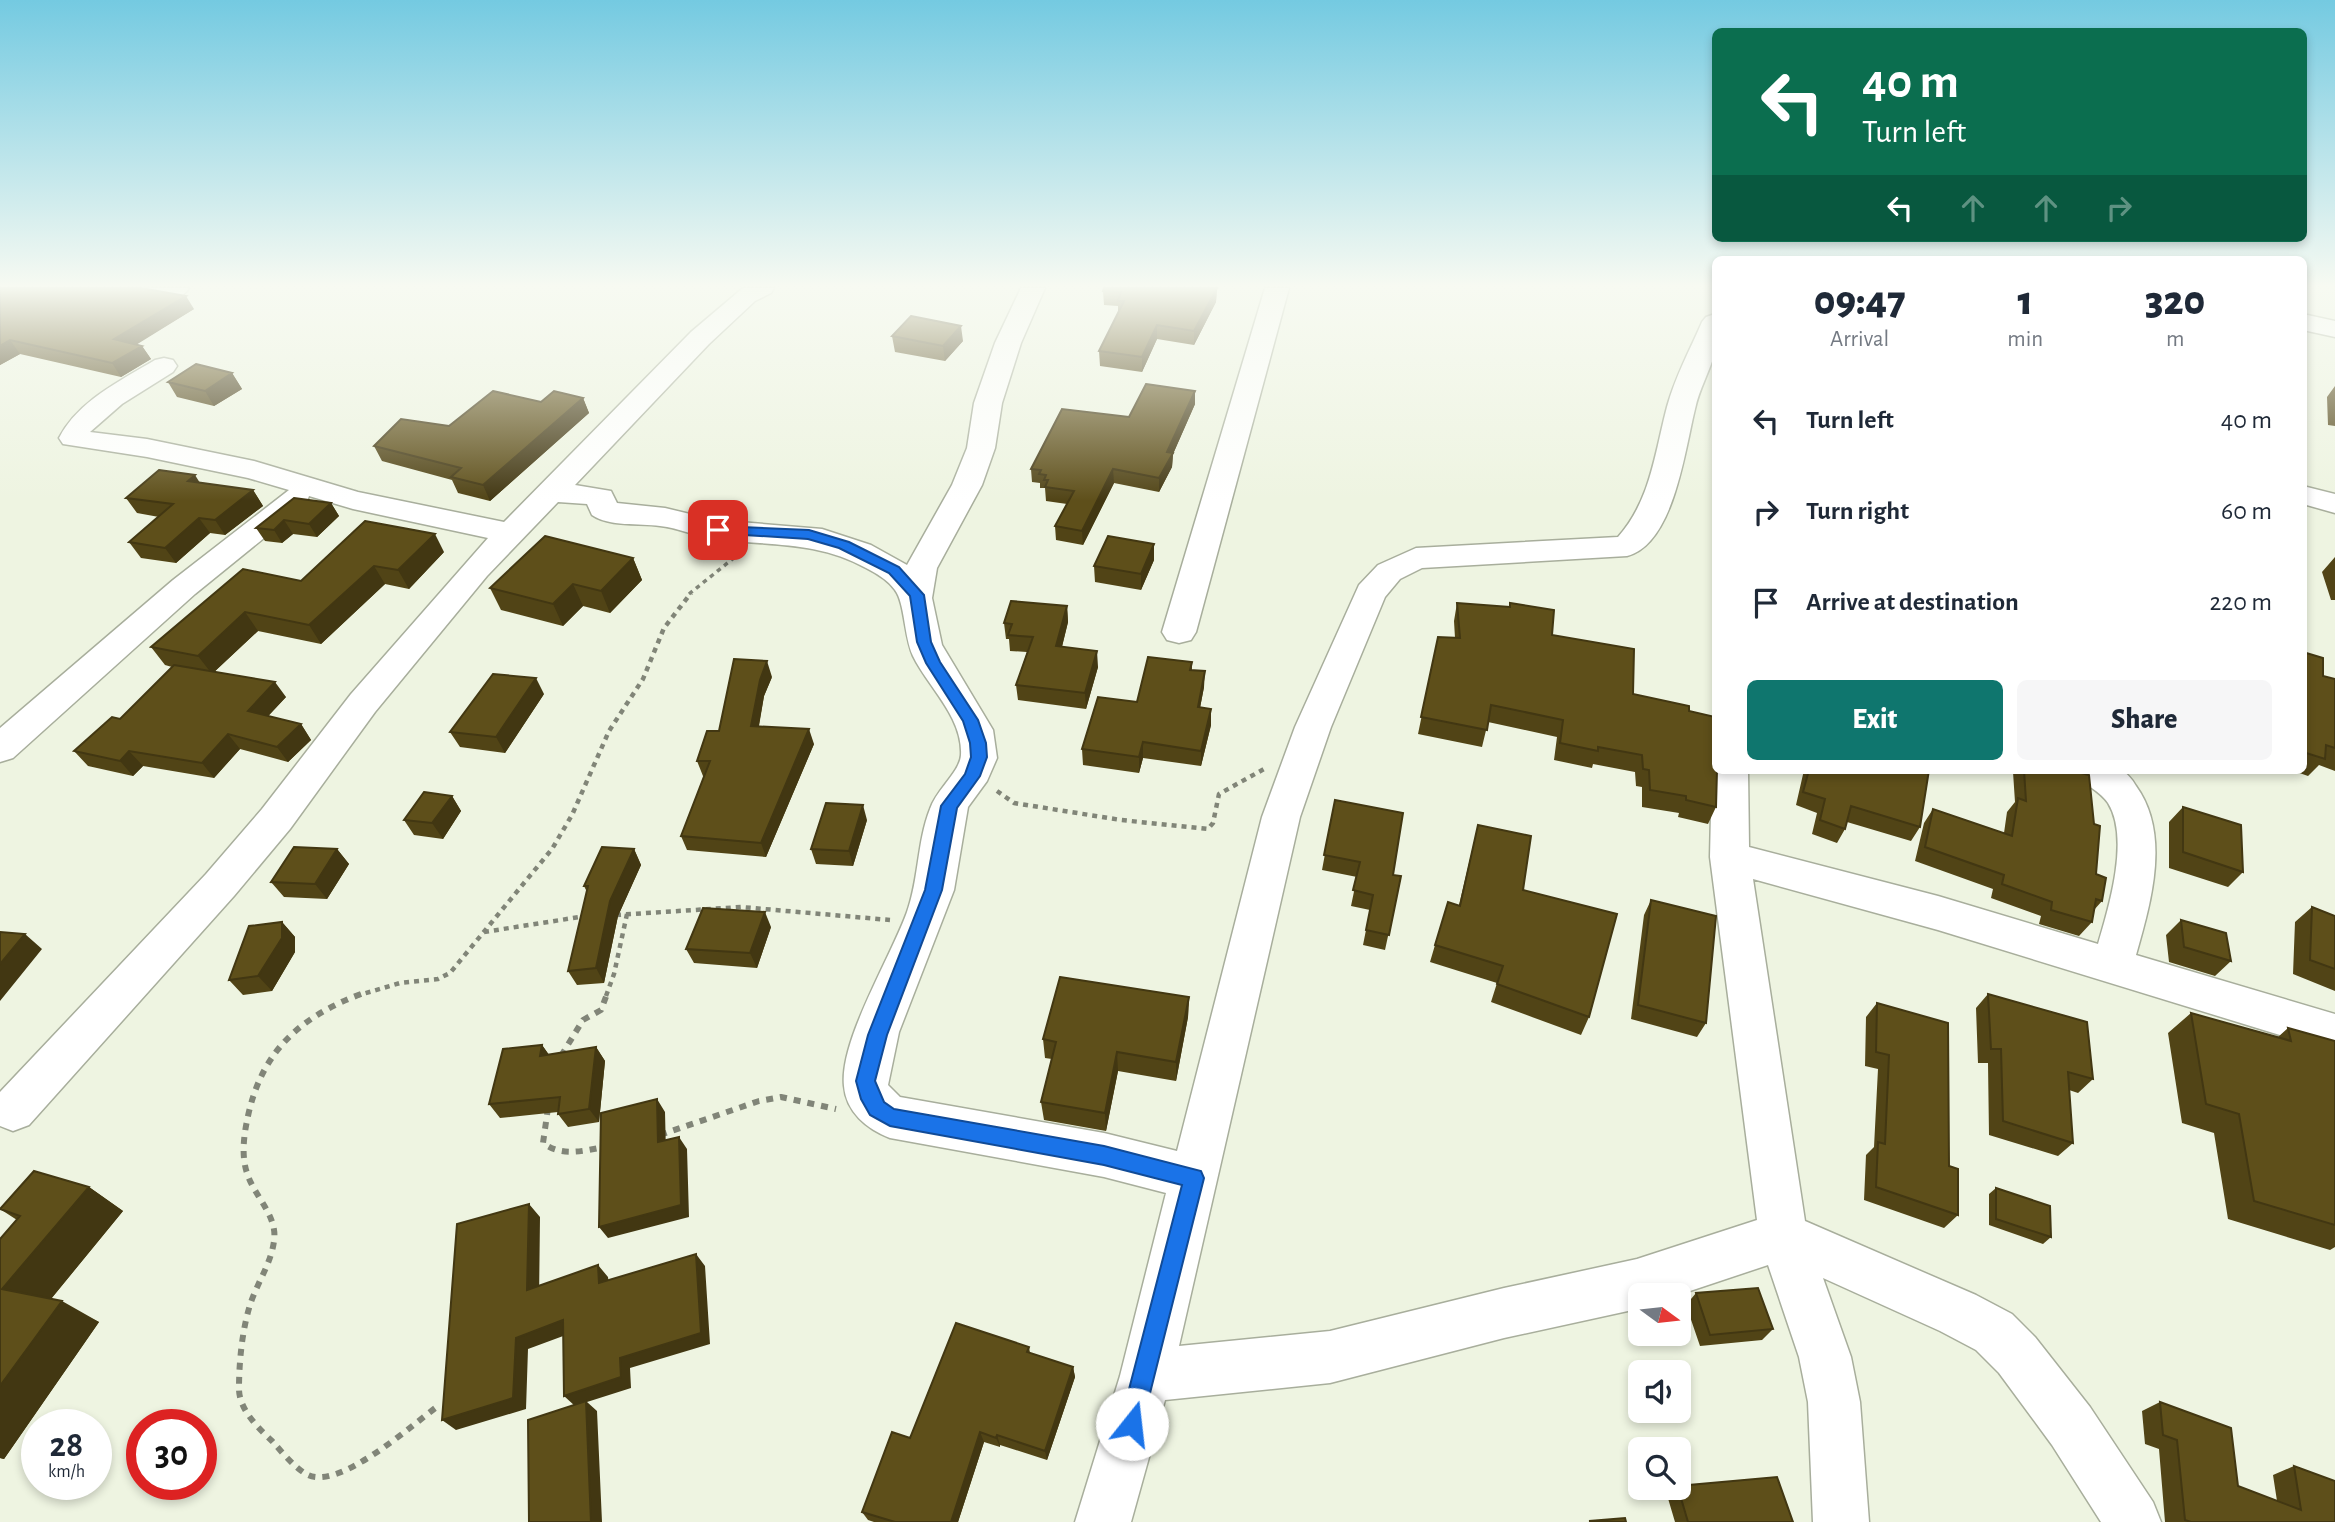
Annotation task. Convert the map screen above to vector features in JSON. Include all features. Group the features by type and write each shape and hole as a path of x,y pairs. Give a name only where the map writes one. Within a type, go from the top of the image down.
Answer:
{"street":[{"path":"13,1110 220,885 276,819 363,703 476,569 680,359"},
{"path":"1003,359 988,402 981,448 967,485 921,568 917,595 924,642 933,663 970,720 979,757 972,776 949,806 934,890 877,1035 866,1081 877,1109 890,1117 1104,1155 1194,1178"},
{"path":"1178,632 1257,359"},
{"path":"1103,1522 1146,1376 1282,817 1313,727 1370,593 1389,572 1416,558 1628,546 1641,533 1660,493 1687,387 1699,359"},
{"path":"164,366 94,413 75,430 73,438 254,470 353,500 511,533"},
{"path":"0,749 184,587 309,487"},
{"path":"551,492 600,496 603,508 615,512 665,517 718,530 809,535 844,545 894,570 917,595"},
{"path":"2307,496 2335,504"},
{"path":"1730,774 1730,857 1783,1236 1825,1357 1834,1402 1840,1522"},
{"path":"2098,774 2122,792 2131,809 2136,833 2133,897 2112,966"},
{"path":"1730,857 1938,913 2335,1033"},
{"path":"1146,1376 1330,1357 1503,1313 1637,1284 1783,1236 1958,1312 1994,1332 2017,1355 2071,1426 2133,1522"}],"path":[{"path":"439,1406 352,1469 335,1476 317,1478 307,1475 243,1408 239,1392 250,1308 272,1255 276,1232 245,1171 243,1142 259,1076 278,1046 318,1015 365,990 443,978 484,933 552,849 572,815 609,731 643,679 664,628 671,618 686,597 729,563 760,532"},
{"path":"979,757 990,783 1002,797 1014,803 1121,820 1208,829 1213,823 1219,794 1262,771 1313,727"},
{"path":"603,915 741,907 922,923"},
{"path":"559,1061 583,1020 601,1010 614,974 627,914"},
{"path":"484,933 592,916"},
{"path":"551,1095 543,1143 550,1149 576,1154 607,1146"},
{"path":"658,1135 759,1101 781,1097 838,1110"}],"building":[{"path":"94,359 119,359 112,363"},
{"path":"196,364 232,373 205,391 168,382"},
{"path":"1146,384 1195,391 1167,452 1173,453 1159,478 1113,469 1082,531 1055,526 1074,491 1045,487 1048,480 1044,480 1046,475 1039,474 1041,470 1031,469 1062,409 1129,417"},
{"path":"493,391 541,402 554,391 583,398 483,485 451,477 461,468 374,446 401,419 449,426"},
{"path":"159,470 195,475 188,481 253,490 215,520 199,518 165,548 129,542 173,504 126,498"},
{"path":"294,498 331,503 309,524 284,520 274,530 256,528"},
{"path":"365,521 435,534 398,570 374,566 309,625 245,612 198,656 151,647 243,569 301,581"},
{"path":"545,536 633,558 601,591 573,584 553,604 490,588"},
{"path":"1108,536 1154,544 1141,574 1094,566"},
{"path":"1011,601 1067,606 1056,646 1097,651 1085,693 1016,685 1033,637 1008,635 1012,624 1004,623"},
{"path":"1457,603 1510,607 1510,603 1554,610 1552,635 1634,649 1633,694 1689,706 1689,711 1712,716 1712,774 1717,774 1716,807 1686,800 1686,796 1650,790 1649,770 1643,769 1642,755 1598,747 1598,751 1560,743 1563,720 1491,705 1487,730 1421,717 1438,637 1460,638"},
{"path":"2307,653 2323,658 2323,676 2335,679 2335,748 2326,745 2325,759 2307,753"},
{"path":"1148,657 1192,662 1190,670 1205,671 1198,707 1211,709 1201,751 1143,742 1139,757 1082,749 1098,697 1137,702"},
{"path":"734,659 767,661 760,680 751,726 809,729 761,843 681,836 710,761 697,761 707,731 719,731"},
{"path":"174,665 275,682 248,711 301,724 277,747 228,734 202,763 129,751 120,761 74,751 112,717 120,719"},
{"path":"493,674 536,678 496,737 450,732"},
{"path":"1808,774 1928,774 1920,827 1851,806 1845,829 1820,820 1825,799 1803,792"},
{"path":"2024,774 2089,775 2094,824 2100,826 2096,874 2106,878 2102,901 2096,899 2092,922 2051,910 2052,902 2002,884 2004,875 1925,847 1933,809 2012,836 2018,798 2026,801"},
{"path":"424,792 452,796 432,823 404,820"},
{"path":"1335,800 1403,813 1393,875 1401,876 1389,935 1366,930 1373,895 1353,890 1360,862 1324,855"},
{"path":"826,803 863,805 849,851 811,849"},
{"path":"2183,807 2241,825 2243,872 2183,852"},
{"path":"1478,825 1531,836 1523,890 1617,914 1589,1017 1497,984 1503,966 1435,945 1448,902 1460,906"},
{"path":"294,847 337,849 315,884 271,882"},
{"path":"602,847 634,849 610,901 596,968 568,971 588,886 584,886"},
{"path":"1651,900 1716,916 1706,1023 1638,1005"},
{"path":"2312,907 2335,916 2335,969 2310,960"},
{"path":"703,908 765,912 750,953 686,949"},
{"path":"2181,920 2226,933 2231,961 2184,947"},
{"path":"282,922 282,938 258,976 229,980 249,926"},
{"path":"0,932 25,934 0,964"},
{"path":"1060,977 1189,997 1176,1062 1117,1052 1105,1113 1041,1102 1056,1042 1043,1039"},
{"path":"1988,994 2087,1022 2093,1079 2068,1072 2073,1143 2003,1121 2001,1049 1991,1049"},
{"path":"1877,1003 1948,1023 1949,1166 1958,1169 1958,1215 1876,1187 1878,1142 1885,1144 1889,1055 1876,1052"},
{"path":"2191,1013 2291,1041 2288,1028 2335,1041 2335,1225 2254,1201 2239,1114 2206,1104"},
{"path":"542,1045 540,1056 596,1047 589,1109 558,1114 560,1097 489,1104 503,1049"},
{"path":"657,1099 658,1142 679,1137 681,1205 599,1227 601,1113"},
{"path":"34,1171 89,1187 2,1289 62,1301 0,1386 0,1239 20,1216 0,1209"},
{"path":"1996,1188 2050,1206 2051,1237 1996,1219"},
{"path":"529,1204 527,1290 598,1265 599,1283 696,1254 701,1333 620,1358 621,1377 564,1396 563,1320 516,1338 513,1398 442,1420 457,1224"},
{"path":"1758,1288 1773,1329 1710,1335 1696,1293"},
{"path":"956,1323 1029,1347 1027,1352 1073,1367 1045,1451 980,1432 951,1522 895,1522 862,1512 892,1432 910,1438"},
{"path":"586,1401 591,1522 529,1522 528,1420"},
{"path":"2160,1402 2231,1428 2238,1486 2301,1510 2294,1466 2335,1481 2335,1522 2185,1520 2177,1440 2163,1435"},
{"path":"1777,1477 1793,1522 1688,1522 1682,1500 1691,1500 1691,1485"},
{"path":"1625,1518 1626,1522 1589,1521"}],"route":[{"path":"718,530 809,535 844,545 894,570 917,595 924,642 933,663 970,720 978,743 979,757 972,776 949,806 934,890 877,1035 866,1081 877,1109 890,1117 1104,1155 1194,1178 1132,1424"}]}
